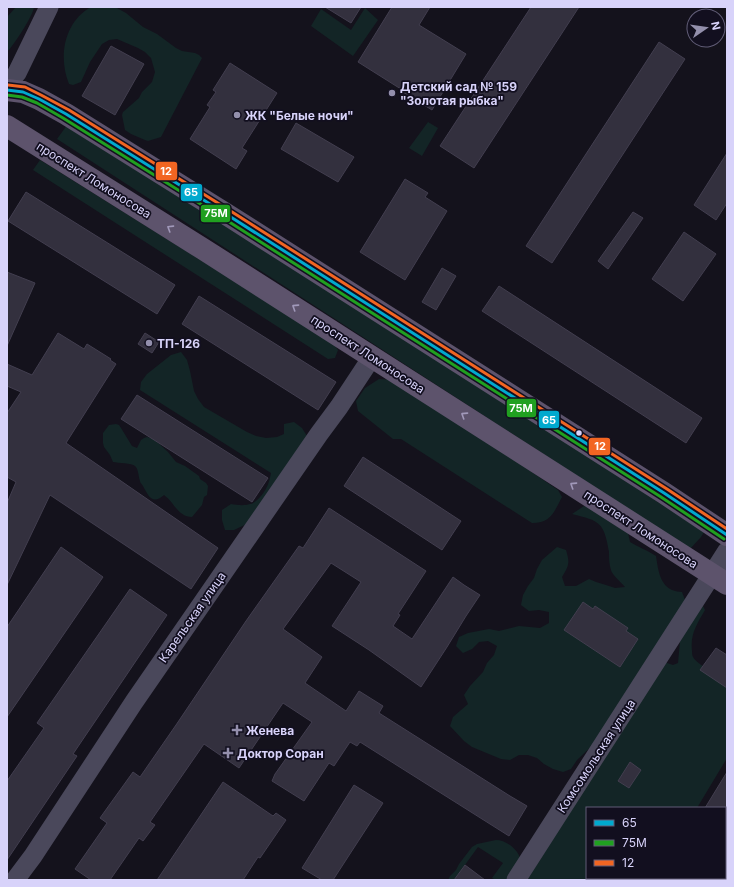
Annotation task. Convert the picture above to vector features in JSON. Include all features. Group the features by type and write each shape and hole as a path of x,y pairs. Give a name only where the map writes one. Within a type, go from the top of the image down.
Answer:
{"main road":[{"path":"7,90 23,92 39,99 73,119 226,214 664,493 727,535"},
{"name":"проспект Ломоносова","path":"7,127 204,249 720,579"}],"street":[{"path":"7,85 17,72 49,7"},
{"name":"Карельская улица","path":"15,880 33,856 134,702 372,357"},
{"name":"Комсомольская улица","path":"516,880 720,579 727,551"}],"shaded area":[{"path":"16,7 34,7 23,30 7,52 7,17"},
{"path":"91,7 115,7 176,48 182,51 195,53 202,58 161,137 148,141 131,134 125,130 122,115 123,112 139,98 142,92 152,82 155,72 151,58 145,52 117,39 109,40 102,44 90,62 81,82 73,85 69,84 64,63 66,41 69,31 75,22"},
{"path":"365,8 378,20 353,56 311,26 321,9 351,30"},
{"path":"70,121 704,532 701,537 690,549 57,139"},
{"path":"428,122 438,128 422,156 409,148"},
{"path":"40,160 332,342 338,350 335,358 328,359 33,170"},
{"path":"181,352 187,360 194,391 204,407 256,436 266,438 277,437 284,434 284,424 294,422 302,428 307,436 253,521 234,530 225,530 222,520 222,510 231,504 245,505 252,504 256,501 266,488 271,473 140,390 141,382 147,374 171,355"},
{"path":"379,379 397,380 558,490 562,497 551,516 544,521 532,523 401,439 393,439 358,411 356,401 365,388"},
{"path":"109,425 119,425 132,446 137,448 141,440 147,437 154,439 176,462 185,466 206,483 208,486 207,495 204,497 202,505 192,517 183,515 164,495 156,500 151,498 140,482 138,471 135,466 113,462 104,447 103,433"},
{"path":"584,506 602,510 628,533 630,542 656,556 660,575 664,584 672,590 682,592 685,600 598,740 577,760 571,769 563,772 553,769 537,758 528,755 519,755 510,760 501,759 472,747 450,726 453,717 468,704 464,695 483,672 487,663 494,655 497,646 488,641 479,642 472,649 463,653 456,646 459,637 468,633 489,629 499,631 519,626 540,628 549,623 549,612 539,610 529,611 521,605 523,595 534,578 542,560 557,547 566,550 568,558 567,567 562,577 565,586 576,586 589,579 615,588 625,587 612,572 609,563 609,552 605,534 599,524 595,521 572,514"},
{"path":"702,604 705,610 693,634 692,655 699,663 727,679 727,758 698,807 586,807 586,879 653,880 527,880 664,662 673,665 678,663 680,641"},
{"path":"496,840 507,843 516,851 521,860 523,880 496,880 492,878 503,863 478,847 454,880 448,880 472,847 477,844"}],"building":[{"path":"325,7 361,7 351,23"},
{"path":"392,7 430,7 419,25 466,54 432,110 358,62"},
{"path":"531,7 579,7 474,168 440,146"},
{"path":"659,42 685,59 552,263 526,246"},
{"path":"111,46 144,64 115,115 82,96"},
{"name":"ЖК \"Белые ночи\"","path":"230,63 277,93 242,148 247,151 236,169 190,139 210,107 207,105 216,92 213,90"},
{"path":"296,123 354,157 338,182 281,149"},
{"path":"727,153 727,203 716,220 694,205"},
{"path":"405,179 428,193 425,197 447,211 405,280 360,252"},
{"path":"26,192 175,285 157,314 8,221"},
{"path":"633,212 643,218 608,269 598,261"},
{"path":"684,232 716,254 683,301 652,279"},
{"path":"442,268 456,276 436,310 422,302"},
{"path":"7,272 35,283 7,346"},
{"path":"499,286 702,418 686,443 482,311"},
{"path":"199,296 336,382 318,410 182,324"},
{"path":"58,333 84,349 87,344 111,359 110,360 116,364 66,443 218,548 191,589 50,495 7,585 7,503 16,482 7,477 7,413 21,392 7,386 7,364 32,375"},
{"name":"ТП-126","path":"145,333 159,342 152,353 138,344"},
{"path":"137,395 268,478 252,502 121,419"},
{"path":"363,457 461,521 442,550 344,486"},
{"path":"329,508 426,571 398,614 400,615 393,626 412,639 453,577 480,595 421,687 332,626 361,582 331,563 283,629 322,657 305,683 346,711 359,691 383,706 379,713 527,806 509,836 360,742 357,746 350,742 334,766 329,763 304,801 272,781 275,774 312,722 283,703 239,768 204,744 150,822 155,825 143,841 139,838 110,880 91,880 75,869 107,823 100,818 133,772 140,777 246,621 299,546 303,548"},
{"path":"61,547 103,577 7,717 7,627"},
{"path":"130,589 167,615 73,754 77,756 7,860 7,781 44,728 37,723"},
{"path":"583,602 593,609 595,606 628,628 626,631 638,639 620,667 564,630"},
{"path":"716,648 727,655 727,688 700,670"},
{"path":"630,762 641,770 629,788 618,781"},
{"path":"727,772 727,808 706,807"},
{"path":"223,782 273,816 276,813 286,820 260,858 258,857 243,880 157,880"},
{"path":"354,785 383,803 333,880 322,880 302,868"},
{"path":"465,865 485,880 454,880"}],"transit line":[{"name":"12","path":"8,85 25,87 69,110 229,210 667,489 727,529"},
{"name":"65","path":"7,90 23,92 66,114 226,214 664,493 727,535"},
{"name":"75М","path":"7,95 22,97 37,103 63,118 223,218 661,497 724,539"}],"place":[{"name":"Детский сад № 159 \"Золотая рыбка\"","path":"392,93"},
{"name":"ЖК \"Белые ночи\"","path":"237,115"},
{"name":"ТП-126","path":"149,343"},
{"name":"Женева","path":"237,730"},
{"name":"Доктор Соран","path":"228,753"}]}
